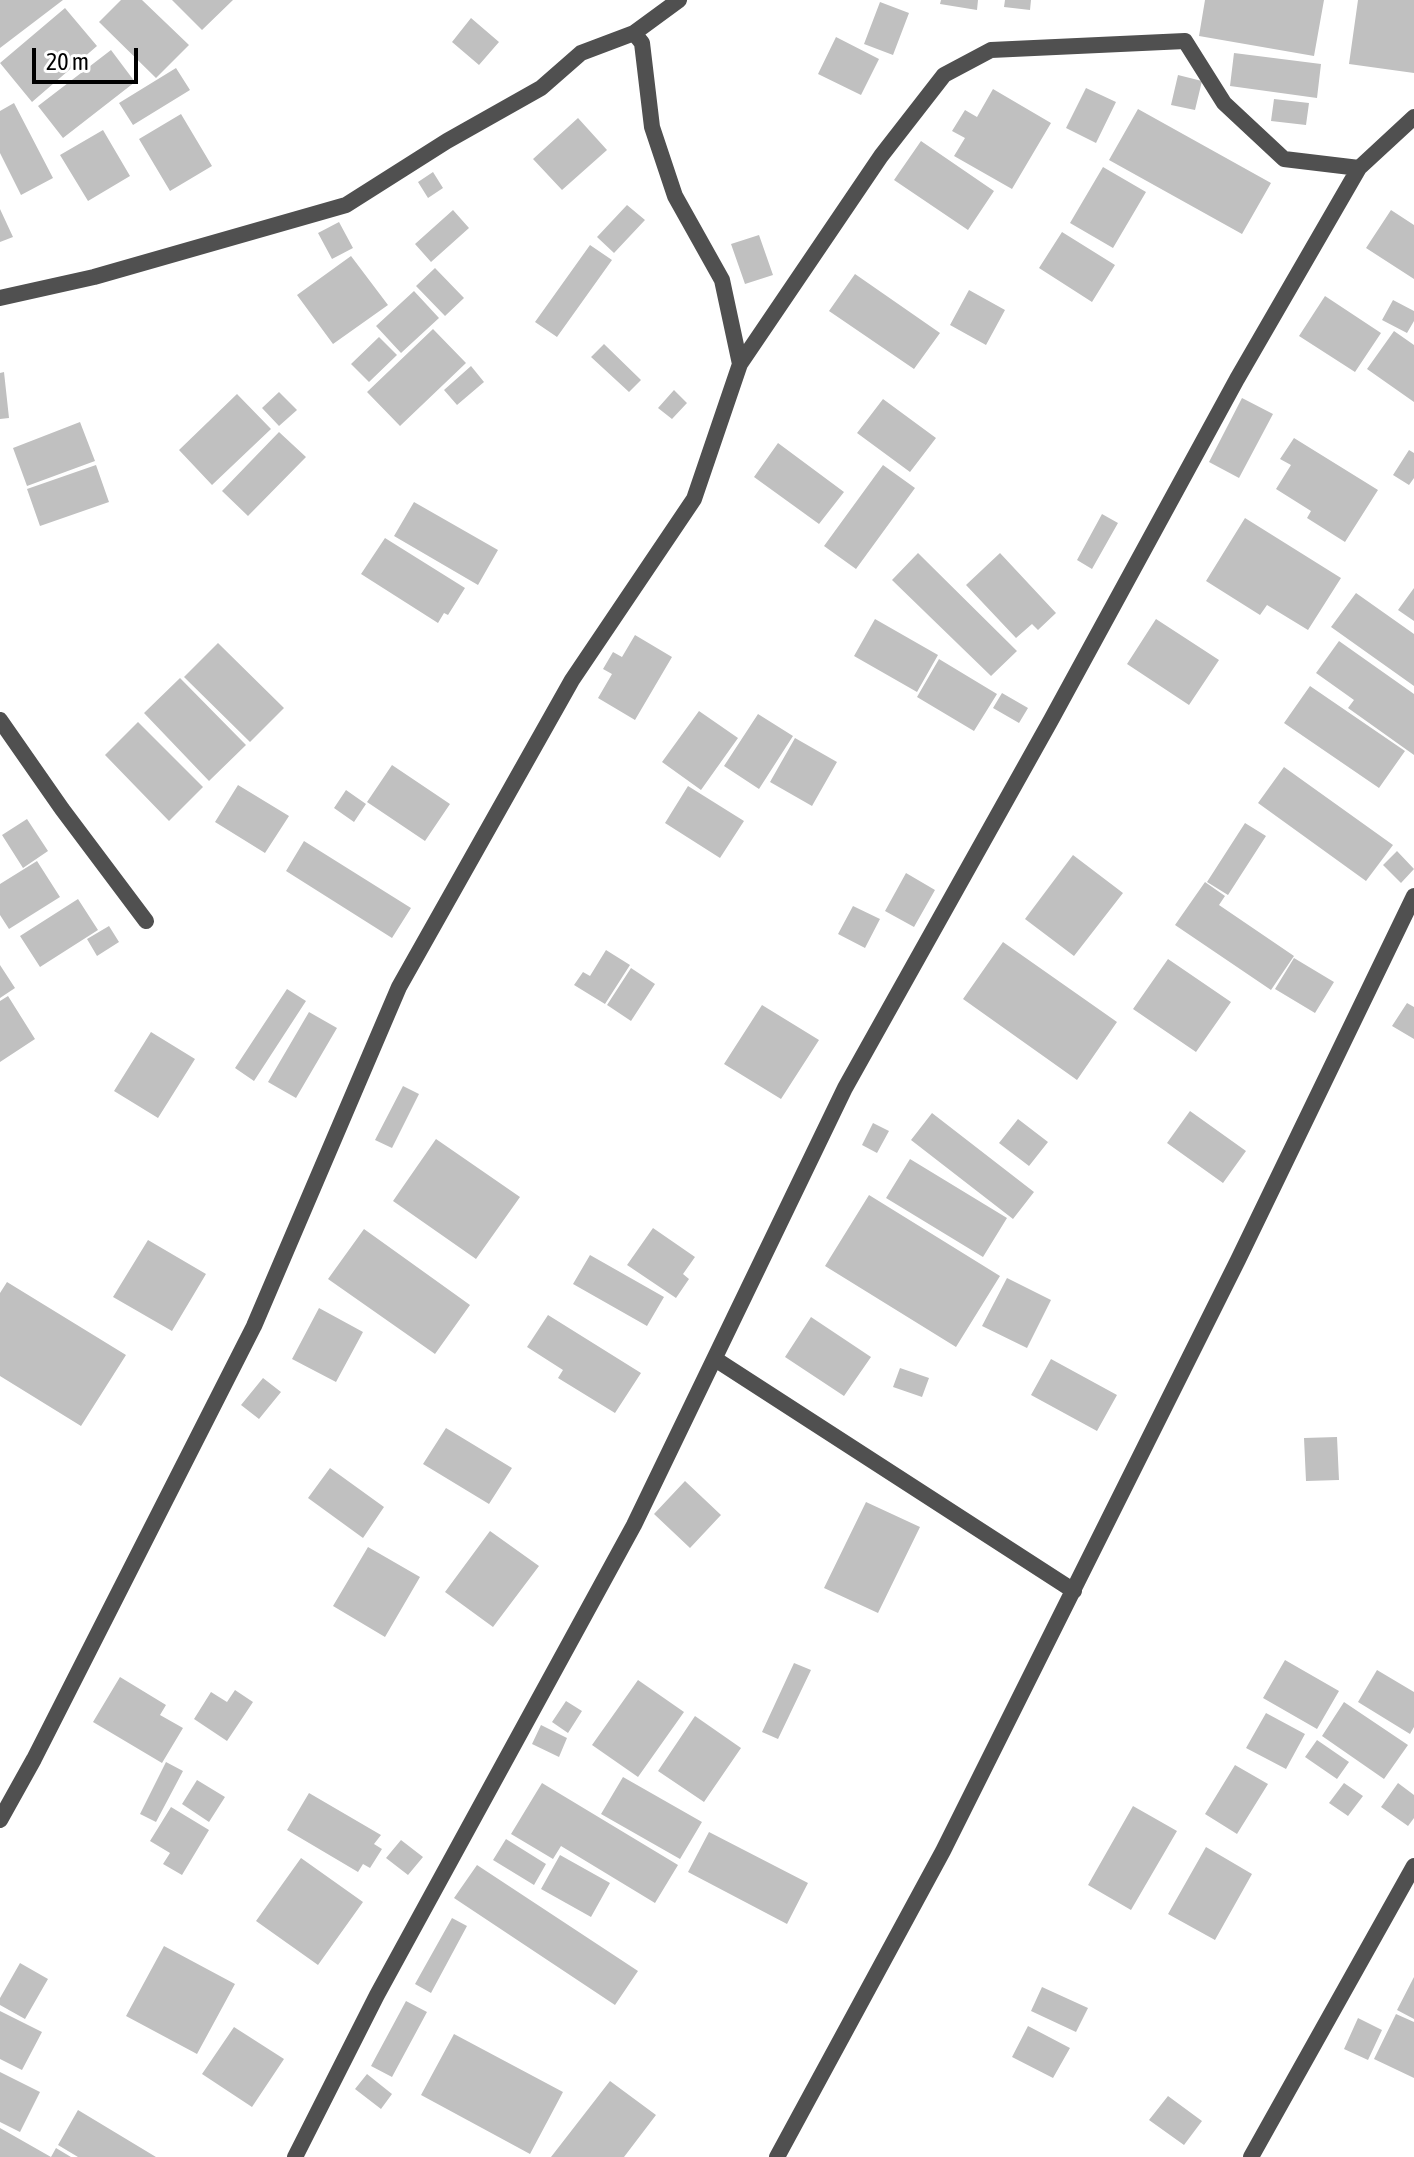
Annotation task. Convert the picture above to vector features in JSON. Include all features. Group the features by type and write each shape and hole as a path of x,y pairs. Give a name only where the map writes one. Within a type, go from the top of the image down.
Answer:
{"street":[{"path":"0,298 94,277 346,205 447,141 541,88 581,53 634,33 679,0"},
{"path":"634,33 642,43 652,127 675,196 722,280 740,364"},
{"path":"0,1820 254,1326 399,987 572,680 694,499 740,364 881,156 944,75 991,50 1185,41 1224,103 1284,159 1359,168"},
{"path":"295,2157 377,1995 634,1525 845,1088 1237,379 1359,168 1414,117"},
{"path":"0,720 146,921"},
{"path":"777,2157 943,1851 1238,1260 1414,896"},
{"path":"715,1359 1074,1591"},
{"path":"1251,2157 1414,1866"}],"building":[{"path":"0,0 63,0 0,48"},
{"path":"121,0 142,0 189,45 156,78 99,22"},
{"path":"172,0 233,0 202,30"},
{"path":"941,0 978,0 977,10 940,4"},
{"path":"1005,0 1031,0 1030,10 1004,7"},
{"path":"1205,0 1324,0 1314,56 1199,36"},
{"path":"1358,0 1414,0 1414,73 1349,64"},
{"path":"880,2 909,13 893,55 864,44"},
{"path":"65,8 97,46 32,102 0,63"},
{"path":"471,18 499,42 479,65 452,42"},
{"path":"836,37 879,59 861,95 818,74"},
{"path":"111,50 135,82 63,138 38,106"},
{"path":"1234,53 1321,64 1317,98 1230,86"},
{"path":"176,68 190,90 133,125 119,103"},
{"path":"1178,75 1202,81 1195,110 1171,105"},
{"path":"1086,88 1116,102 1096,143 1066,128"},
{"path":"993,89 1051,123 1012,189 954,156 965,138 952,131 965,110 977,117"},
{"path":"1274,99 1309,103 1306,125 1271,121"},
{"path":"14,103 53,178 21,195 0,153 0,111"},
{"path":"1138,109 1271,183 1242,234 1109,160"},
{"path":"181,114 212,166 170,191 139,139"},
{"path":"578,118 607,150 562,190 533,159"},
{"path":"103,130 130,176 88,201 60,155"},
{"path":"921,141 994,191 968,230 894,180"},
{"path":"1103,167 1146,192 1113,248 1070,223"},
{"path":"433,172 443,188 428,198 418,182"},
{"path":"627,205 645,220 614,253 597,237"},
{"path":"0,209 13,237 0,242"},
{"path":"453,210 469,228 431,262 415,244"},
{"path":"1391,210 1414,225 1414,279 1366,248"},
{"path":"339,222 353,248 332,259 318,233"},
{"path":"1062,232 1115,265 1092,302 1039,268"},
{"path":"759,235 773,275 745,284 731,244"},
{"path":"590,245 612,260 557,337 535,322"},
{"path":"351,256 388,305 333,344 297,295"},
{"path":"435,268 464,298 445,316 416,286"},
{"path":"855,274 940,333 914,369 829,311"},
{"path":"969,290 1005,310 986,345 950,325"},
{"path":"414,291 439,318 401,353 376,326"},
{"path":"1325,296 1381,333 1355,372 1299,336"},
{"path":"1393,300 1414,311 1414,321 1407,333 1382,320"},
{"path":"433,329 466,363 400,426 367,392"},
{"path":"1394,331 1414,345 1414,402 1367,369"},
{"path":"379,337 397,355 369,382 351,364"},
{"path":"604,344 641,380 629,392 591,357"},
{"path":"471,366 484,382 457,405 444,390"},
{"path":"4,372 9,418 0,419 0,373"},
{"path":"674,390 687,403 672,419 658,408"},
{"path":"279,392 297,410 279,426 262,408"},
{"path":"237,394 271,429 212,485 179,450"},
{"path":"1242,398 1273,414 1239,478 1209,462"},
{"path":"883,399 936,438 910,472 857,433"},
{"path":"80,422 95,461 27,486 13,448"},
{"path":"279,432 306,457 248,516 222,491"},
{"path":"1294,438 1378,490 1345,542 1307,518 1311,511 1276,489 1291,465 1280,459"},
{"path":"778,443 844,492 819,524 754,477"},
{"path":"1409,450 1414,453 1414,478 1409,485 1393,475"},
{"path":"96,465 109,502 40,526 27,489"},
{"path":"883,465 915,488 856,569 824,546"},
{"path":"414,502 498,550 478,585 394,536"},
{"path":"1102,514 1118,523 1092,569 1077,560"},
{"path":"1245,518 1341,578 1308,630 1267,605 1260,615 1206,581"},
{"path":"385,538 465,588 448,615 444,613 438,623 361,574"},
{"path":"918,553 1017,651 991,676 892,580"},
{"path":"1000,553 1056,613 1038,630 1032,624 1016,638 966,585"},
{"path":"1414,588 1414,621 1398,610"},
{"path":"1356,593 1414,634 1414,686 1331,627"},
{"path":"875,619 938,655 917,692 854,656"},
{"path":"1156,619 1219,660 1189,705 1127,664"},
{"path":"635,635 672,657 635,720 598,698 612,674 603,669 613,652 622,657"},
{"path":"1339,641 1414,694 1414,755 1348,708 1354,700 1316,673"},
{"path":"218,643 284,708 250,742 184,677"},
{"path":"939,659 997,694 974,731 917,697"},
{"path":"180,678 246,745 209,781 144,713"},
{"path":"1310,686 1405,751 1379,788 1284,723"},
{"path":"1002,693 1028,708 1019,723 993,708"},
{"path":"699,711 738,738 701,790 662,762"},
{"path":"758,714 793,736 759,789 724,766"},
{"path":"138,722 203,787 169,821 105,755"},
{"path":"795,738 837,762 812,806 770,782"},
{"path":"392,765 450,804 425,841 367,802"},
{"path":"1284,767 1393,845 1366,881 1258,803"},
{"path":"238,785 289,816 265,853 215,822"},
{"path":"688,786 744,821 720,858 665,823"},
{"path":"346,790 366,804 354,822 334,808"},
{"path":"27,819 48,851 23,868 2,835"},
{"path":"1245,823 1266,836 1228,895 1207,882"},
{"path":"304,841 411,908 392,938 286,871"},
{"path":"1397,851 1414,869 1401,883 1383,865"},
{"path":"1073,855 1123,893 1074,956 1025,919"},
{"path":"37,861 60,897 9,929 0,915 0,884"},
{"path":"906,873 935,890 914,927 885,911"},
{"path":"1205,882 1225,896 1219,905 1294,956 1271,990 1175,925"},
{"path":"78,899 98,930 40,967 20,936"},
{"path":"853,906 880,919 865,948 838,934"},
{"path":"109,926 119,942 97,956 87,939"},
{"path":"1003,942 1117,1022 1077,1080 963,999"},
{"path":"606,950 630,965 605,1004 574,985 583,972 590,976"},
{"path":"1294,958 1334,982 1315,1013 1275,989"},
{"path":"1168,959 1231,1002 1196,1052 1133,1009"},
{"path":"0,965 15,988 0,998"},
{"path":"631,968 655,984 631,1021 607,1005"},
{"path":"287,989 306,1001 254,1081 235,1068"},
{"path":"8,996 35,1039 0,1062 0,1001"},
{"path":"1407,1003 1414,1007 1414,1039 1392,1026"},
{"path":"762,1005 819,1040 781,1099 724,1064"},
{"path":"309,1012 337,1028 296,1098 268,1082"},
{"path":"151,1032 195,1059 158,1118 114,1091"},
{"path":"403,1086 419,1094 392,1148 375,1140"},
{"path":"1190,1111 1246,1151 1223,1183 1167,1143"},
{"path":"932,1113 1034,1192 1013,1219 911,1140"},
{"path":"1018,1119 1048,1142 1029,1166 999,1143"},
{"path":"873,1123 889,1131 877,1153 862,1145"},
{"path":"436,1139 520,1197 476,1259 393,1201"},
{"path":"910,1159 1007,1218 983,1257 886,1198"},
{"path":"869,1195 1000,1276 956,1347 825,1266"},
{"path":"653,1228 695,1257 683,1274 689,1279 676,1298 627,1265"},
{"path":"364,1229 470,1305 435,1354 328,1279"},
{"path":"148,1240 206,1274 172,1331 113,1297"},
{"path":"590,1255 664,1297 647,1326 573,1284"},
{"path":"1007,1278 1051,1300 1027,1348 982,1326"},
{"path":"7,1282 126,1355 81,1426 0,1376 0,1293"},
{"path":"319,1308 363,1332 336,1382 292,1359"},
{"path":"548,1315 641,1373 615,1413 558,1378 563,1370 527,1347"},
{"path":"811,1317 871,1357 844,1396 785,1357"},
{"path":"1051,1359 1117,1395 1097,1431 1031,1395"},
{"path":"900,1368 929,1378 922,1397 893,1387"},
{"path":"263,1378 281,1392 259,1419 241,1405"},
{"path":"446,1428 512,1468 489,1504 423,1464"},
{"path":"1337,1437 1339,1480 1306,1481 1304,1438"},
{"path":"330,1468 384,1507 363,1538 308,1498"},
{"path":"685,1481 721,1515 690,1548 654,1514"},
{"path":"866,1502 920,1527 878,1613 824,1588"},
{"path":"490,1531 539,1566 493,1627 445,1592"},
{"path":"368,1547 420,1577 385,1637 333,1606"},
{"path":"1285,1660 1339,1691 1317,1729 1263,1698"},
{"path":"794,1663 811,1670 778,1739 762,1732"},
{"path":"1377,1670 1414,1692 1414,1727 1410,1734 1358,1702"},
{"path":"120,1677 166,1705 160,1715 183,1728 162,1763 93,1722"},
{"path":"638,1680 684,1712 638,1777 592,1745"},
{"path":"235,1690 253,1702 227,1741 194,1719 211,1692 227,1702"},
{"path":"566,1701 582,1711 568,1733 552,1722"},
{"path":"1344,1702 1408,1745 1384,1779 1322,1736"},
{"path":"1266,1713 1305,1734 1286,1769 1246,1748"},
{"path":"695,1716 741,1748 704,1802 658,1771"},
{"path":"541,1725 567,1738 559,1757 532,1744"},
{"path":"1317,1740 1349,1762 1337,1779 1305,1757"},
{"path":"166,1762 183,1771 156,1822 140,1814"},
{"path":"1235,1765 1268,1784 1237,1834 1205,1814"},
{"path":"623,1777 702,1822 680,1859 601,1814"},
{"path":"197,1780 225,1797 209,1822 182,1804"},
{"path":"542,1783 678,1865 655,1903 561,1846 553,1859 511,1834"},
{"path":"1344,1783 1363,1796 1348,1816 1329,1803"},
{"path":"1398,1783 1414,1795 1414,1818 1408,1826 1381,1807"},
{"path":"309,1793 381,1835 374,1844 382,1849 370,1868 363,1864 358,1872 287,1830"},
{"path":"1133,1806 1177,1831 1131,1910 1088,1885"},
{"path":"171,1807 209,1830 182,1875 163,1864 170,1853 150,1841"},
{"path":"709,1832 808,1883 787,1924 688,1872"},
{"path":"506,1839 546,1864 534,1885 493,1860"},
{"path":"401,1840 423,1857 408,1875 386,1858"},
{"path":"1206,1847 1252,1874 1215,1940 1168,1914"},
{"path":"560,1855 610,1883 591,1917 541,1889"},
{"path":"301,1858 363,1902 318,1965 256,1921"},
{"path":"477,1865 638,1971 615,2005 454,1898"},
{"path":"452,1918 467,1926 431,1993 415,1984"},
{"path":"164,1946 235,1984 197,2054 126,2016"},
{"path":"20,1963 48,1979 25,2019 0,2005 0,1998"},
{"path":"1414,1977 1414,2019 1397,2010"},
{"path":"1042,1987 1088,2008 1076,2032 1031,2011"},
{"path":"406,2001 427,2012 392,2077 371,2066"},
{"path":"0,2011 42,2032 22,2070 0,2059"},
{"path":"1396,2014 1414,2022 1414,2078 1374,2059"},
{"path":"1358,2018 1382,2030 1368,2060 1344,2049"},
{"path":"1028,2026 1070,2048 1053,2078 1012,2057"},
{"path":"234,2027 284,2059 252,2107 202,2074"},
{"path":"454,2034 563,2092 530,2154 421,2095"},
{"path":"0,2072 40,2092 20,2132 0,2122"},
{"path":"367,2074 392,2094 381,2109 355,2089"},
{"path":"610,2081 656,2115 624,2157 551,2157"},
{"path":"1168,2096 1202,2121 1184,2145 1149,2120"},
{"path":"78,2110 156,2157 78,2157 58,2145"},
{"path":"0,2128 51,2157 0,2157"},
{"path":"56,2148 71,2157 51,2157"}]}
